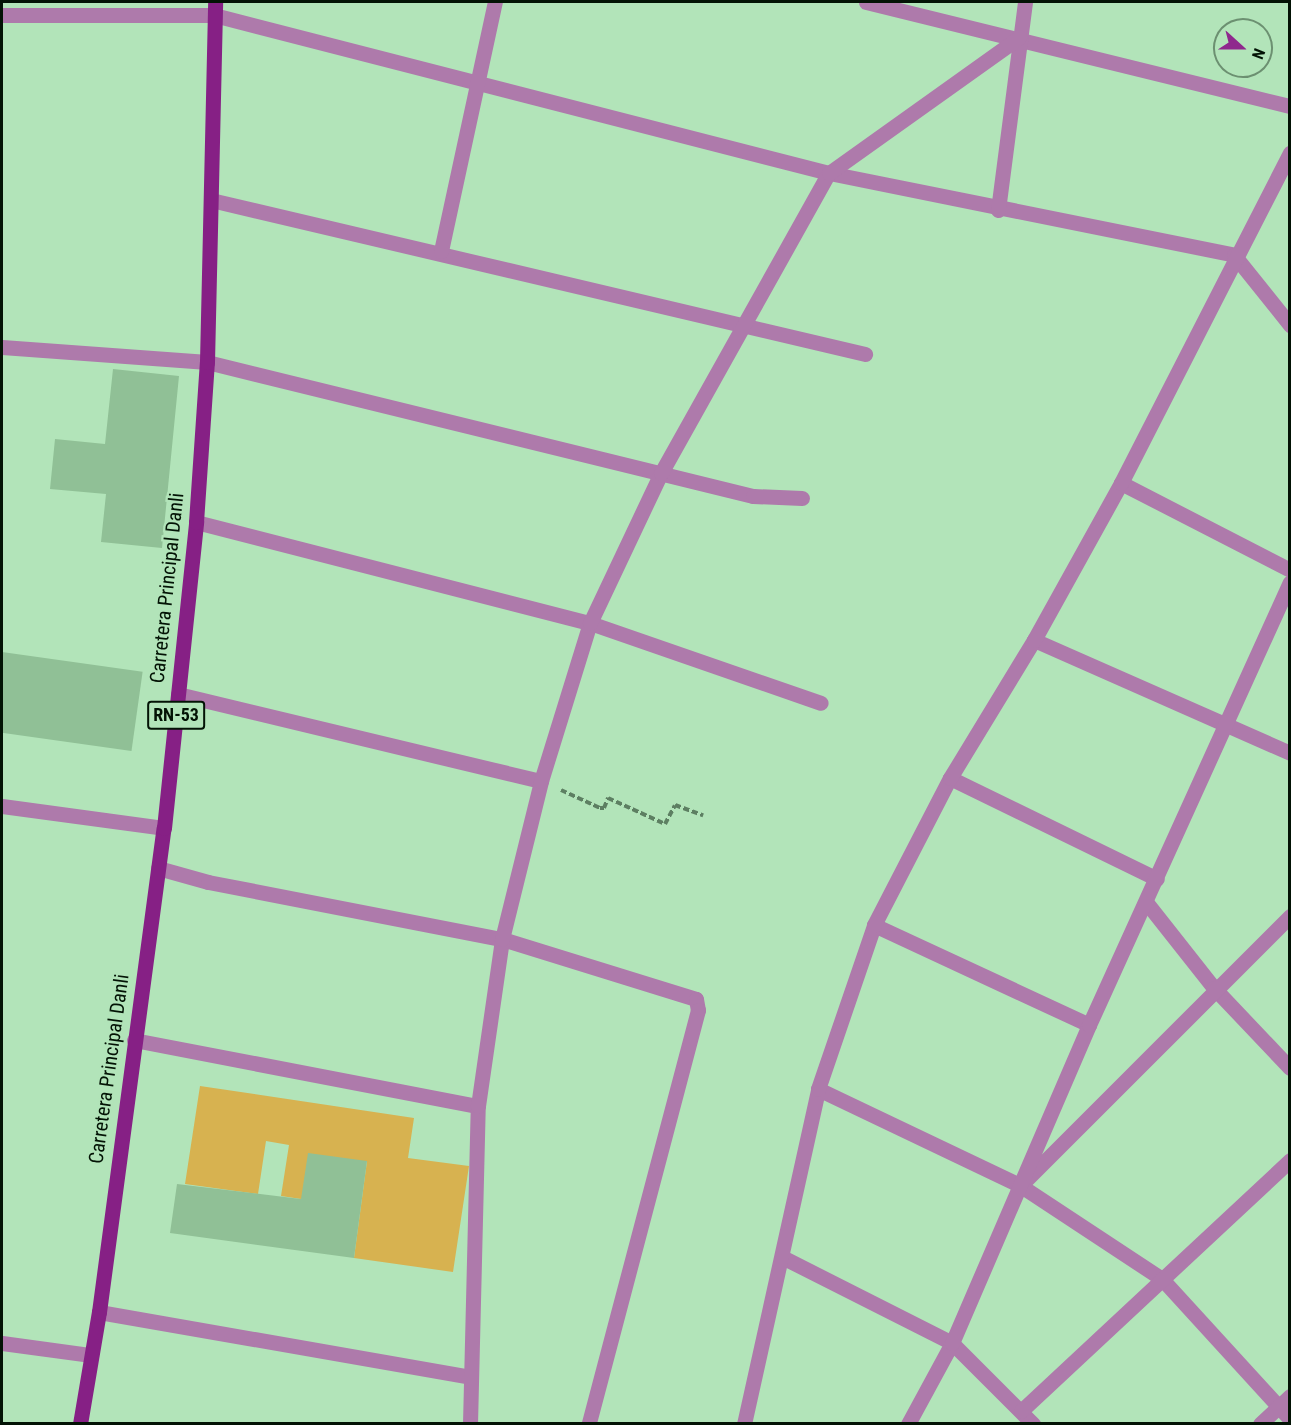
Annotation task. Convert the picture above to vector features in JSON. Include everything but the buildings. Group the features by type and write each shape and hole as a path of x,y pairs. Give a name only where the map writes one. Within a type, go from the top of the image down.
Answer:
{"main road":[{"name":"Carretera Principal Danli","path":"80,1424 99,1312 164,828 196,522 207,362 215,8"}],"street":[{"path":"441,251 476,80 495,2"},
{"path":"866,2 1020,37 1290,106"},
{"path":"998,210 1025,2"},
{"path":"2,15 69,8 215,8 829,173 998,210 1234,255 1290,325"},
{"path":"470,1424 478,1106 502,939 542,781 590,623 661,473 829,173 1020,37"},
{"path":"744,1424 818,1089 874,925 950,778 1034,640 1120,483 1234,255 1290,153"},
{"path":"211,200 441,251 865,354"},
{"path":"2,347 207,362 753,496 802,498"},
{"path":"1120,483 1290,570"},
{"path":"196,522 590,623 821,703"},
{"path":"908,1424 952,1343 1089,1025 1290,582"},
{"path":"1034,640 1290,753"},
{"path":"178,694 542,781"},
{"path":"950,778 1157,879"},
{"path":"2,806 164,828"},
{"path":"158,868 208,882 502,939 696,999 698,1010 589,1424"},
{"path":"1146,902 1214,988 1290,1068"},
{"path":"1021,1186 1214,988 1290,916"},
{"path":"874,925 1089,1025"},
{"path":"134,1040 478,1106"},
{"path":"818,1089 1021,1186 1162,1279 1290,1419"},
{"path":"1021,1411 1290,1160"},
{"path":"782,1257 952,1343 1033,1424"},
{"path":"99,1312 470,1377"},
{"path":"2,1343 91,1355"},
{"path":"1260,1424 1290,1396"}],"path":[{"path":"542,781 600,808 604,808 608,798 665,824 675,806 703,815"}],"shaded area":[{"path":"200,1086 414,1118 408,1158 469,1166 453,1272 354,1258 367,1161 301,1199 281,1196 289,1145 266,1141 258,1194 185,1184"}]}
